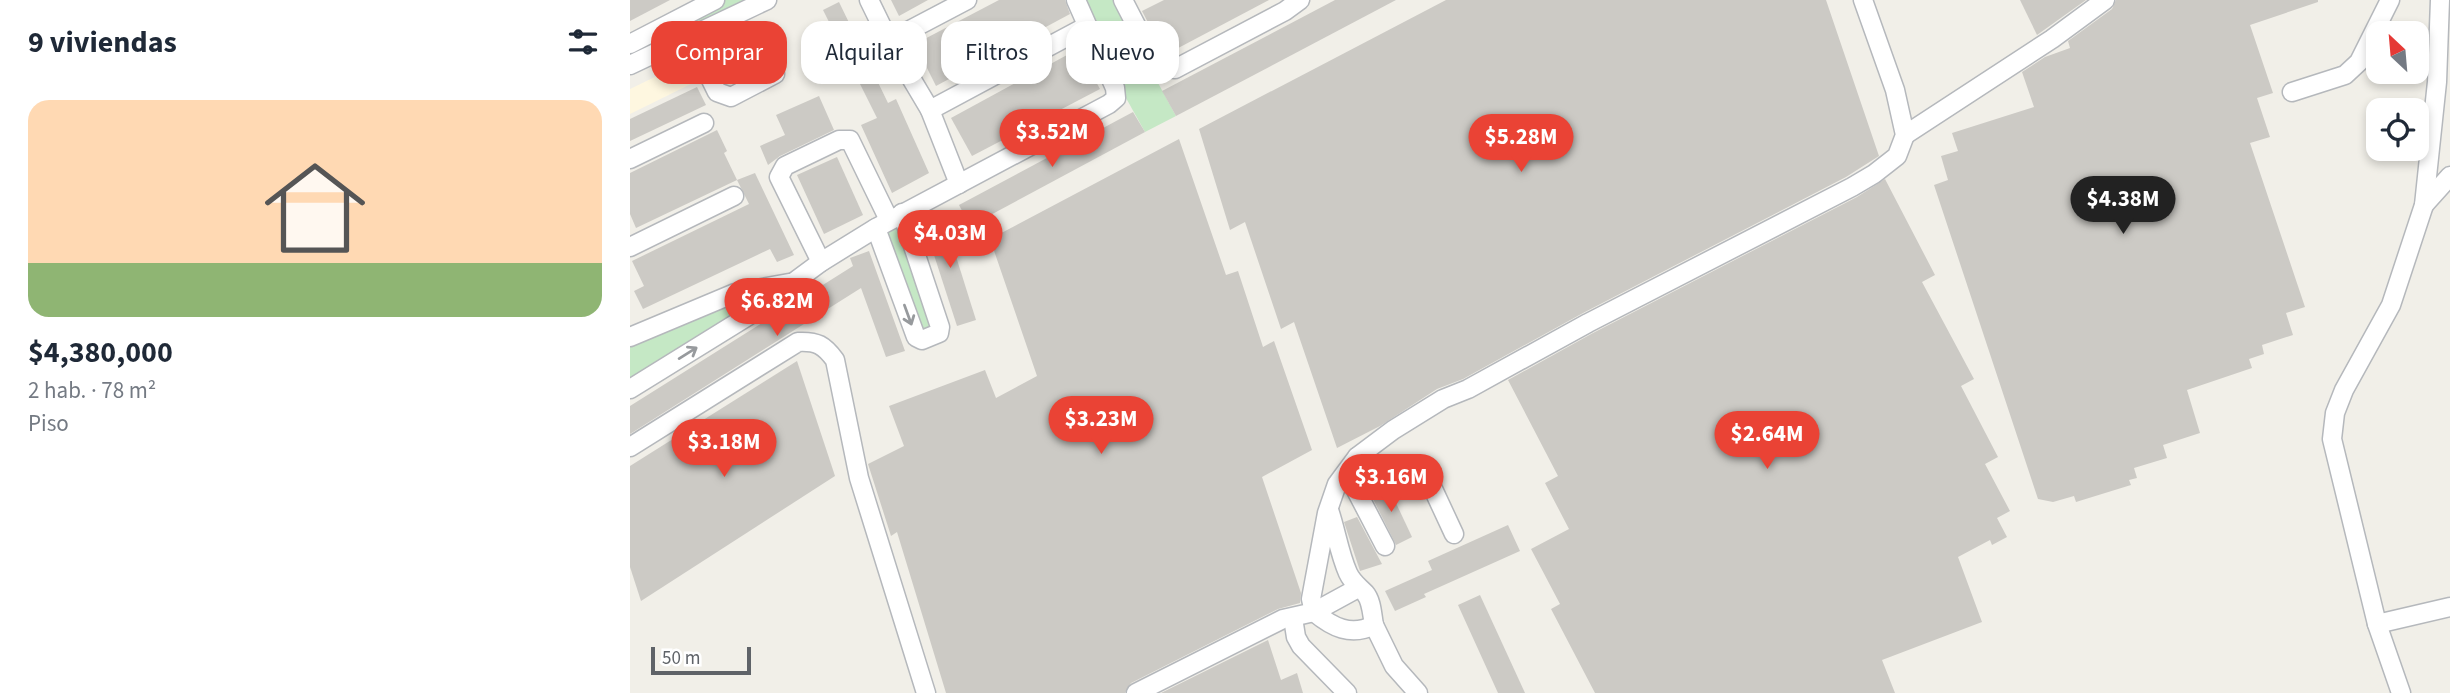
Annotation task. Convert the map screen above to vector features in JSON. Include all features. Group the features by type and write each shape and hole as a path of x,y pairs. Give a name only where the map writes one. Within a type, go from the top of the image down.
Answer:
{"street":[{"path":"630,44 715,0"},
{"path":"723,21 767,0"},
{"path":"869,0 879,21"},
{"path":"927,21 967,0"},
{"path":"1076,0 1085,21"},
{"path":"1130,3 1155,62 1164,68 1175,69 1300,0"},
{"path":"1863,0 1895,90 1905,135"},
{"path":"1374,625 1366,629 1339,629 1314,612 1311,599 1328,508 1337,484 1357,457 1393,430 1443,399 1468,389 1588,323 1874,174 1896,156 1905,135 2052,39 2105,0"},
{"path":"2292,92 2346,75 2359,62 2390,0"},
{"path":"2401,693 2377,624 2332,439 2335,413 2344,390 2391,305 2424,205 2440,43 2440,0"},
{"path":"930,110 1066,37"},
{"path":"630,65 651,55"},
{"path":"713,84 717,92 731,97 756,84"},
{"path":"915,84 930,110 959,184"},
{"path":"630,389 748,316 821,262 889,220 1109,104 1116,98 1113,84"},
{"path":"630,159 704,123"},
{"path":"821,262 779,177 785,166 839,140 850,141 889,220 940,327 939,333 922,340 916,337 889,220"},
{"path":"2424,205 2450,176"},
{"path":"630,247 734,196"},
{"path":"630,337 726,296 796,281"},
{"path":"630,447 798,342 814,341 827,348 835,360 859,478 926,693"},
{"path":"1357,457 1366,470 1378,474 1392,475 1420,470 1427,476 1454,534"},
{"path":"1347,473 1385,546"},
{"path":"1328,508 1349,576 1366,594 1374,625 1394,666 1418,693"},
{"path":"1136,693 1283,619 1314,612 1358,588"},
{"path":"2377,624 2450,607"},
{"path":"1293,618 1296,637 1301,646 1347,693"}],"shaded area":[{"path":"651,79 651,84 691,84 630,114 630,89"}],"green space":[{"path":"723,0 756,0 712,21 683,21"},
{"path":"1084,0 1113,0 1124,21 1093,21"},
{"path":"651,38 651,50 630,60 630,49"},
{"path":"1120,84 1159,84 1176,116 1145,132"},
{"path":"896,226 931,316 933,325 924,329 917,318 884,232"},
{"path":"788,285 630,388 630,338 702,306"}],"building":[{"path":"630,0 670,0 630,21"},
{"path":"891,0 928,0 899,16"},
{"path":"999,0 1065,0 1070,14 1052,24 1052,21 959,21"},
{"path":"1164,0 1269,0 1179,48 1179,21 1147,21 1142,11"},
{"path":"1335,0 1396,0 1176,116 1162,91"},
{"path":"1446,0 1826,0 1879,156 1846,177 1583,313 1463,379 1437,389 1380,426 1337,448 1294,322 1281,329 1245,222 1230,230 1199,129"},
{"path":"2020,0 2086,0 2037,35"},
{"path":"2116,0 2318,0 2250,25 2273,93 2257,98 2270,137 2250,143 2305,307 2286,313 2293,335 2262,345 2264,354 2249,359 2252,368 2187,390 2200,433 2163,445 2167,458 2134,468 2137,478 2129,480 2131,485 2076,502 2074,496 2053,502 2038,499 1934,185 1948,180 1941,156 1958,151 1952,133 2034,107 2022,72 2045,57 2070,48 2068,41 2112,9"},
{"path":"839,2 848,21 828,21 823,10"},
{"path":"941,30 941,83 936,86 927,68 927,38"},
{"path":"1066,56 1066,84 1097,84 1100,89 972,156 951,118 1014,84 1052,84 1052,63"},
{"path":"860,84 879,84 888,103 896,99 929,173 892,193 861,125 877,118"},
{"path":"697,87 706,105 630,141 630,119"},
{"path":"819,96 834,130 780,156 768,165 760,146 785,135 776,115"},
{"path":"1133,112 1145,132 970,226 959,205"},
{"path":"717,130 737,180 636,228 630,214 630,173"},
{"path":"1179,139 1226,275 1238,271 1263,347 1274,341 1312,450 1262,477 1301,593 1300,603 1278,609 1131,683 1125,693 946,693 897,532 891,536 868,464 904,446 889,406 985,370 996,398 1037,376 990,239"},
{"path":"837,157 863,215 824,234 797,175"},
{"path":"755,173 794,255 777,262 770,249 643,309 634,291 644,286 632,261 749,204 737,180"},
{"path":"1885,179 1935,275 1922,282 1974,379 1961,386 1998,457 1985,464 2010,511 1997,518 2007,537 1992,545 1990,540 1958,557 1982,622 1882,660 1895,693 1595,693 1551,609 1560,604 1531,549 1569,529 1545,483 1558,476 1508,380 1593,333 1857,197"},
{"path":"943,215 976,320 957,326 923,221"},
{"path":"869,251 905,351 886,357 861,288 630,434 630,406 853,266 850,258"},
{"path":"797,361 835,476 641,601 630,567 630,466"},
{"path":"1388,486 1412,537 1396,545 1369,491"},
{"path":"1357,517 1382,564 1360,571 1344,522"},
{"path":"1508,525 1520,551 1424,594 1426,597 1395,611 1385,591 1432,570 1428,561"},
{"path":"1480,595 1525,693 1498,693 1458,605"},
{"path":"1268,640 1281,680 1297,673 1303,693 1161,693"}]}
